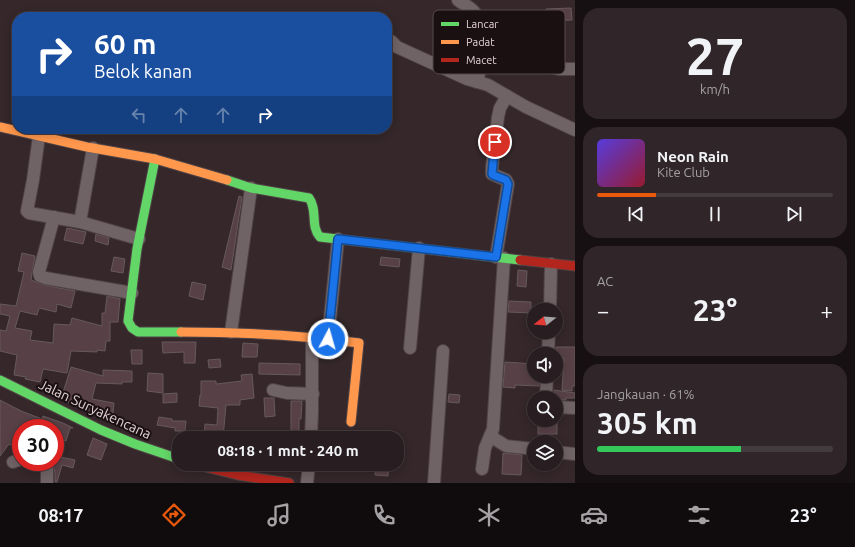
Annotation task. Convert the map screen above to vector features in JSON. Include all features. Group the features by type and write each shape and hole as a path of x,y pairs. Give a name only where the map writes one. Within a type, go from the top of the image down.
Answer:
{"street":[{"path":"458,0 473,10"},
{"path":"392,42 397,47 433,63"},
{"path":"456,74 488,85 526,107 575,130"},
{"path":"477,82 479,74"},
{"path":"482,469 485,448 493,429 500,257 508,184 506,180 492,174 492,167 498,117 500,108 507,96"},
{"path":"0,126 12,129"},
{"path":"31,134 93,148 155,159 251,188 309,198 313,202 316,234 320,237 575,266"},
{"path":"39,136 27,211 32,215 80,222 139,239"},
{"path":"80,222 93,148"},
{"path":"155,159 139,239 128,320 134,331 231,332 312,337 359,343 351,422"},
{"path":"231,332 251,188"},
{"path":"54,218 40,276 132,293"},
{"path":"328,339 338,239"},
{"path":"410,348 419,248"},
{"path":"550,303 551,264"},
{"path":"311,431 312,337"},
{"path":"434,483 443,351"},
{"name":"Jalan Suryakencana","path":"0,380 101,430 172,457"},
{"path":"273,390 286,393 312,394"},
{"path":"563,407 575,408"},
{"path":"490,436 506,446 527,448"},
{"path":"563,453 575,454"},
{"path":"47,471 48,483"},
{"path":"222,471 289,483"},
{"path":"307,483 308,471"}],"building":[{"path":"571,8 572,20 565,20 565,10 546,9"},
{"path":"239,196 242,197 231,270 222,267"},
{"path":"67,228 86,232 83,244 64,240"},
{"path":"96,234 109,238 108,245 95,241"},
{"path":"22,253 35,256 31,280 44,285 75,291 71,308 57,304 56,312 39,308 37,315 20,311 15,328 32,331 30,340 53,343 54,324 70,325 72,318 102,326 102,313 105,313 107,296 120,299 118,322 110,322 110,341 106,341 105,351 71,351 67,373 43,369 40,382 14,375 17,355 0,351 0,330 6,331 10,316 0,314 0,304 16,306 24,272 18,271"},
{"path":"114,257 125,259 123,273 111,271"},
{"path":"381,257 400,259 399,267 380,265"},
{"path":"518,270 527,271 526,287 517,286"},
{"path":"192,282 206,285 203,300 189,296"},
{"path":"509,301 531,302 527,303 527,313 508,312"},
{"path":"162,342 196,342 195,363 184,363 184,352 163,353"},
{"path":"243,343 258,344 257,357 242,357"},
{"path":"563,347 575,347 575,386 572,386 572,391 562,390 564,358"},
{"path":"131,350 142,350 142,364 132,364"},
{"path":"220,359 221,367 209,368 208,360"},
{"path":"505,362 527,364 527,383 539,383 539,386 515,385 515,388 503,387"},
{"path":"259,363 300,364 300,375 259,374"},
{"path":"71,367 103,376 103,370 132,371 132,382 122,382 122,384 96,383 92,399 114,403 113,413 92,410 91,413 61,399"},
{"path":"148,373 163,374 163,393 147,391"},
{"path":"252,374 254,398 240,400 240,405 226,405 224,431 204,431 205,424 217,425 218,408 199,406 201,381 216,381 216,384 242,381 241,375"},
{"path":"563,391 575,393 575,398 566,398 566,400 563,400"},
{"path":"177,393 177,402 163,403 163,394"},
{"path":"449,394 460,395 459,403 448,402"},
{"path":"264,398 274,398 275,416 265,417"},
{"path":"0,400 21,411 42,419 12,419 12,446 9,444 0,456"},
{"path":"291,401 302,401 299,431 291,431"},
{"path":"43,416 52,419 42,419"},
{"path":"159,417 172,419 172,421 186,421 185,431 175,431 175,428 157,425"},
{"path":"64,424 73,428 70,428 66,441 64,440"},
{"path":"538,427 557,427 557,434 538,434"},
{"path":"93,438 107,444 101,460 87,455"},
{"path":"503,453 522,455 521,475 502,474"},
{"path":"64,458 75,460 73,468 64,466"},
{"path":"60,471 57,482 55,482 55,472"},
{"path":"375,471 388,471 388,476 375,475"}],"traffic: fast":[{"path":"155,159 137,249 128,321 132,328 138,332 181,332"},
{"path":"227,180 251,188 309,198 312,203 315,228 320,237 520,260"},
{"path":"0,380 101,430 172,457"}],"traffic: slow":[{"path":"0,127 12,130"},
{"path":"30,134 87,147 155,159 227,180"},
{"path":"181,332 270,334 359,343 351,422"}],"traffic: jam":[{"path":"520,260 575,266"},
{"path":"222,471 289,483"}],"route":[{"path":"328,339 338,239 496,257 508,184 506,180 493,175 491,172 495,142"}]}
